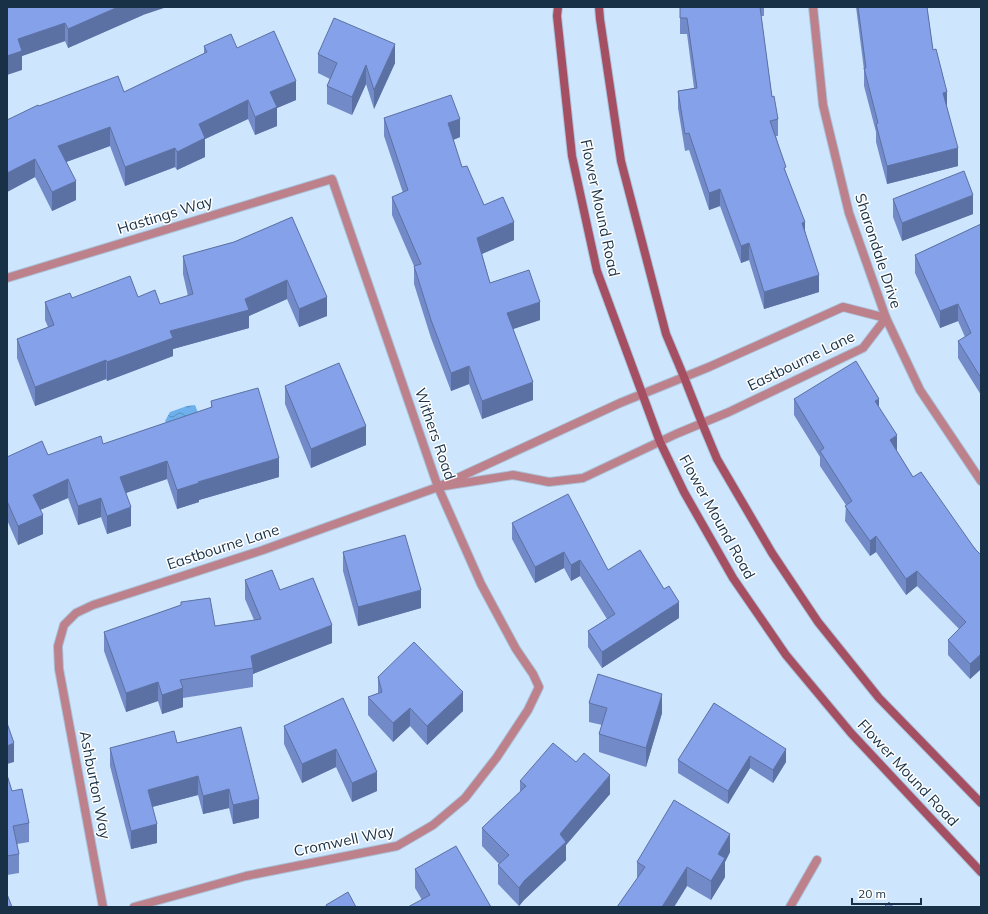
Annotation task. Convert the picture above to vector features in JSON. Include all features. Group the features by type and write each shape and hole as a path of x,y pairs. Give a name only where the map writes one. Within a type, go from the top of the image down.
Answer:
{"main road":[{"name":"Flower Mound Road","path":"558,7 572,156 592,248 598,271 660,442 684,492 733,578 786,655 852,733 981,872"},
{"name":"Flower Mound Road","path":"599,7 621,161 666,334 702,424 718,459 772,553 818,622 879,698 981,803"}],"street":[{"name":"Sharondale Drive","path":"813,7 823,105 849,213 886,318 920,390 981,481"},
{"name":"Hastings Way","path":"7,278 332,179"},
{"name":"Withers Road","path":"332,179 438,487 481,584 516,649 534,674 539,687"},
{"name":"Eastbourne Lane","path":"59,669 58,646 64,626 76,613 93,605 263,550 438,487 620,403 709,367 843,308 886,318 864,348 729,412 640,450 583,478 549,482 513,475 438,487"},
{"name":"Ashburton Way","path":"59,669 103,907"},
{"name":"Cromwell Way","path":"134,907 246,876 397,846 433,825 465,798 497,757 528,710 539,687"},
{"path":"790,907 817,860"}],"water":[{"path":"195,405 199,415 168,425 165,421 170,412"}],"building":[{"path":"7,7 118,7 68,29 65,23 18,39 22,51 7,56"},
{"path":"680,7 760,7 772,97 774,96 778,119 770,121 786,167 784,168 805,222 802,223 819,275 764,292 749,243 741,246 720,189 709,193 689,133 685,134 678,91 697,88 687,18 680,18"},
{"path":"858,7 927,7 933,50 936,49 947,92 943,93 958,148 887,166 864,68 866,68"},
{"path":"334,18 395,44 374,90 366,65 352,97 327,86 337,63 318,54"},
{"path":"274,31 296,81 270,92 277,107 255,117 248,100 199,124 205,138 177,152 175,148 125,167 110,127 58,146 76,181 52,192 35,159 7,173 7,120 38,105 39,106 118,76 124,92 207,52 204,46 231,34 237,48"},
{"path":"451,95 460,119 448,123 462,167 467,166 484,205 503,197 514,222 477,238 490,283 529,270 540,302 507,313 533,382 482,401 469,366 451,373 431,320 414,266 421,264 392,197 408,190 384,118"},
{"path":"964,171 973,195 902,223 893,199"},
{"path":"292,217 327,297 299,309 287,280 245,299 249,310 170,331 173,338 107,362 106,360 35,387 17,339 54,325 45,302 70,293 72,298 130,276 138,297 155,290 160,304 193,294 183,256 234,242"},
{"path":"981,224 981,378 958,341 971,333 958,304 940,311 915,255"},
{"path":"856,361 879,399 875,401 897,435 890,440 913,477 921,472 975,549 981,555 981,656 980,655 970,664 948,640 966,622 917,571 906,579 876,536 870,541 845,506 852,501 820,451 824,448 794,399"},
{"path":"339,363 366,426 311,449 285,386"},
{"path":"258,388 279,458 198,482 199,483 177,490 167,461 120,477 131,507 107,516 101,498 78,506 68,479 33,495 43,515 18,526 7,501 7,457 42,441 48,455 101,436 103,444 212,407 211,401"},
{"path":"568,494 608,570 640,550 664,589 669,586 679,602 602,652 588,631 615,614 580,560 571,565 564,552 535,567 512,523"},
{"path":"405,535 421,590 358,607 343,552"},
{"path":"272,570 280,590 313,578 332,625 251,656 253,668 180,680 183,688 162,695 158,682 126,693 104,632 181,605 181,602 210,598 215,626 261,619 245,580"},
{"path":"414,642 463,692 427,726 410,708 393,723 368,697 382,692 378,677"},
{"path":"598,674 662,694 646,748 599,734 607,708 589,703"},
{"path":"343,698 377,772 352,783 336,749 302,764 284,726"},
{"path":"714,703 786,749 773,770 750,756 728,791 678,760"},
{"path":"7,723 14,743 7,746"},
{"path":"241,727 259,799 233,805 229,789 203,796 198,776 148,790 157,824 131,831 110,748 174,731 177,743"},
{"path":"553,743 576,762 584,753 610,775 560,834 566,842 524,881 519,888 498,865 509,855 482,828 526,786 520,781"},
{"path":"7,775 12,791 22,789 29,823 13,826 19,854 7,856"},
{"path":"674,800 730,834 718,854 725,858 711,881 687,867 662,907 617,907 645,867 637,862"},
{"path":"456,846 491,907 408,907 430,895 415,869"},
{"path":"348,892 356,907 327,907 326,905"},
{"path":"7,894 12,907 7,907"},
{"path":"889,902 893,907 884,907"}]}
